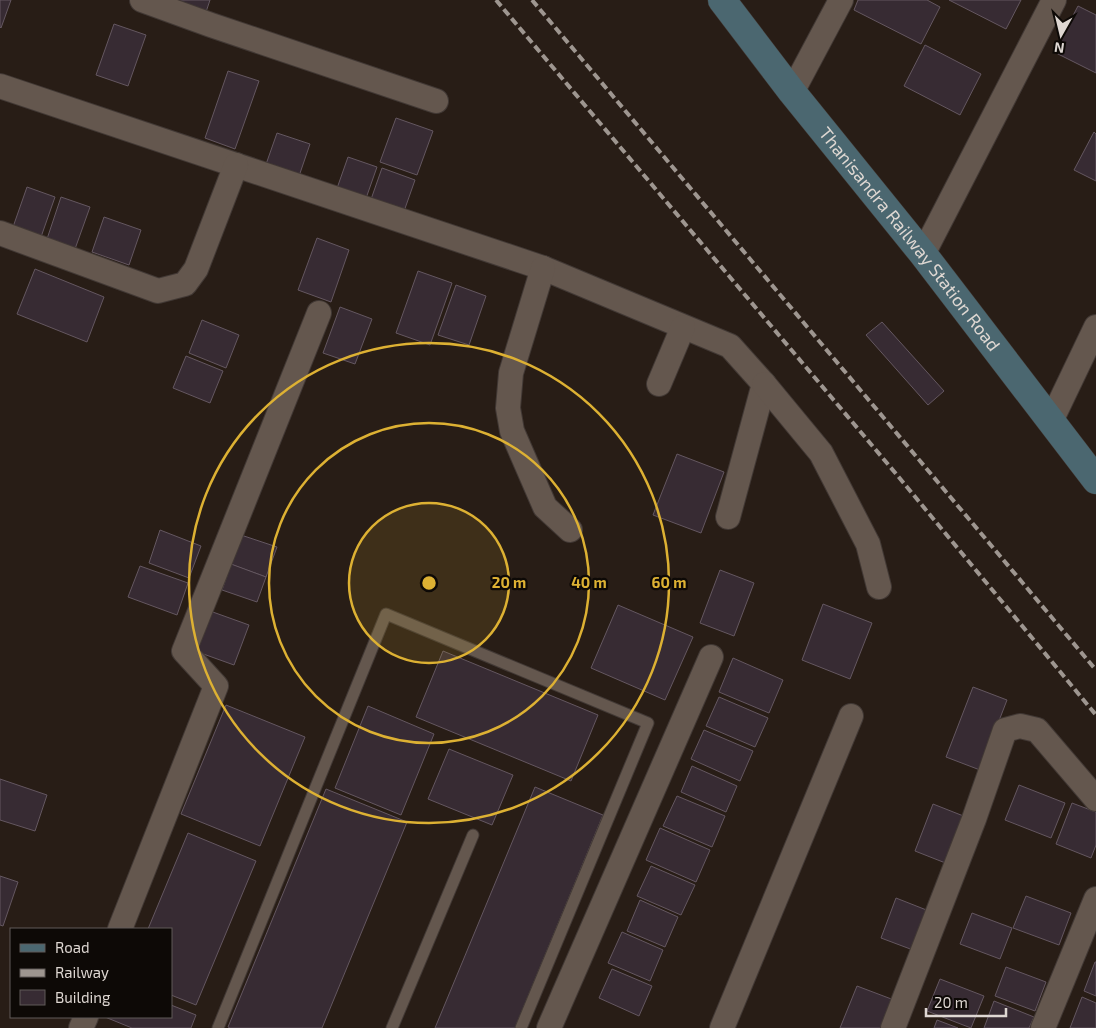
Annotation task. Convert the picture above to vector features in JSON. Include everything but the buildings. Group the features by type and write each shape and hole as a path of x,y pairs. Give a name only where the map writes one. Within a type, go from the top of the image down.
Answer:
{"street":[{"path":"142,0 436,101"},
{"name":"Thanisandra Railway Station Road","path":"722,0 792,92 923,254 1096,480"},
{"path":"792,92 841,0"},
{"path":"923,254 1054,0"},
{"path":"0,86 543,268 730,346 821,453 868,544 879,587"},
{"path":"0,233 158,291 185,284 196,269 236,165"},
{"path":"543,268 511,373 508,408 512,431 546,507 570,530"},
{"path":"120,928 216,686 184,651 319,314"},
{"path":"659,384 683,327"},
{"path":"1051,421 1091,351 1096,327"},
{"path":"728,517 764,384"},
{"path":"549,1028 711,657"},
{"path":"722,1028 851,716"},
{"path":"893,1028 974,819 1005,730 1020,726 1037,730 1096,799"},
{"path":"1043,1028 1096,899"}],"lane":[{"path":"218,1028 386,614 648,722 521,1028"},
{"path":"392,1028 473,835"}],"railway":[{"path":"496,0 897,475 1096,715"},
{"path":"532,0 1096,670"}]}
